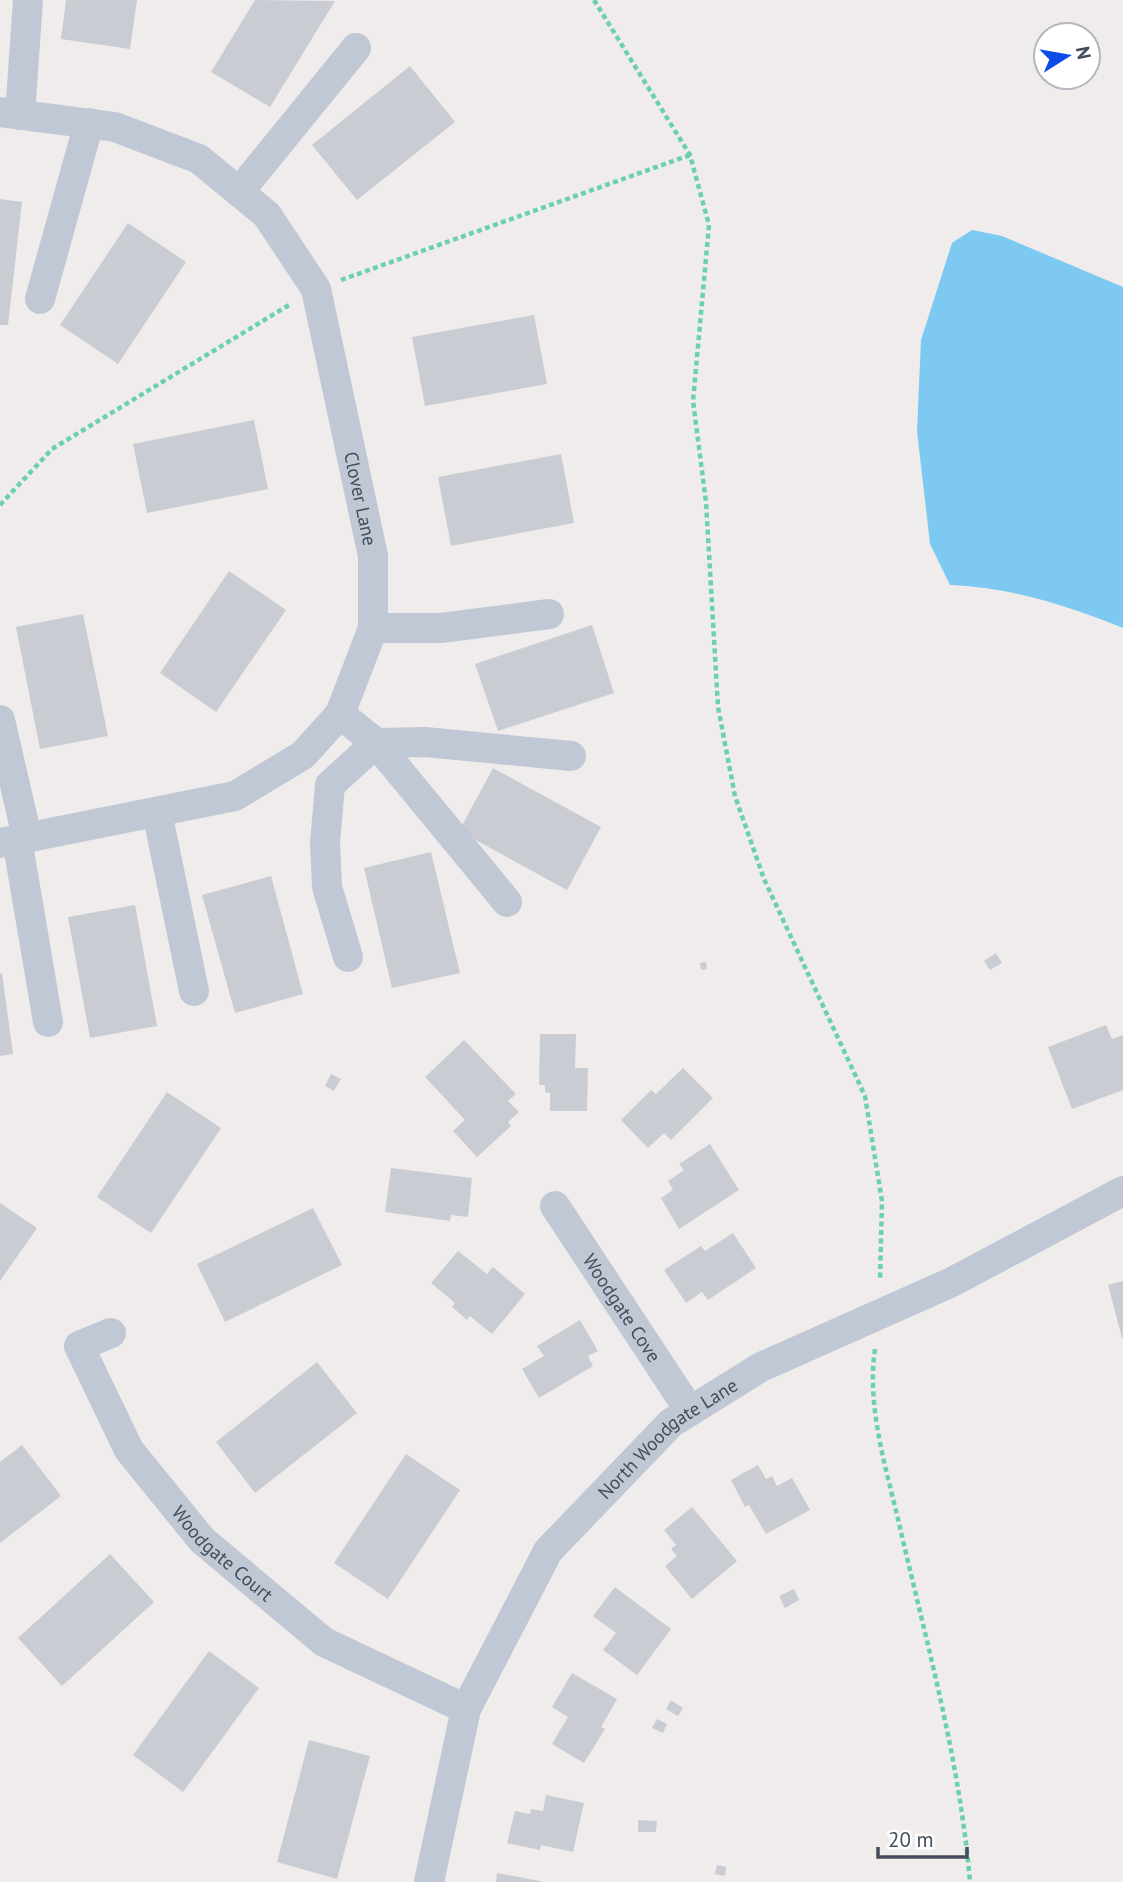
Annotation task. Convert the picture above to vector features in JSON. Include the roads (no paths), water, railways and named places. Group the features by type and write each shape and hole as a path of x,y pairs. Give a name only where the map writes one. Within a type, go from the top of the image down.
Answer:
{"street":[{"path":"10,113 29,0"},
{"path":"239,192 356,48"},
{"name":"Clover Lane","path":"10,113 115,127 199,159 267,215 316,289 373,556 373,628 340,714 303,755 235,796 15,840"},
{"path":"40,299 89,123"},
{"path":"373,628 441,628 549,614"},
{"path":"340,714 376,743 506,902"},
{"path":"0,720 15,840 48,1022"},
{"path":"348,957 327,887 325,843 330,785 376,743 425,742 571,756"},
{"path":"157,812 194,991"},
{"name":"North Woodgate Lane","path":"429,1882 466,1709 548,1551 671,1423 761,1367 951,1282 1123,1191"},
{"name":"Woodgate Cove","path":"555,1206 690,1412"},
{"name":"Woodgate Court","path":"111,1333 79,1346 130,1450 202,1540 324,1642 466,1709"}],"water":[{"path":"972,230 1002,236 1123,287 1123,628 1038,599 995,589 950,585 930,544 917,431 921,340 952,243"}]}
